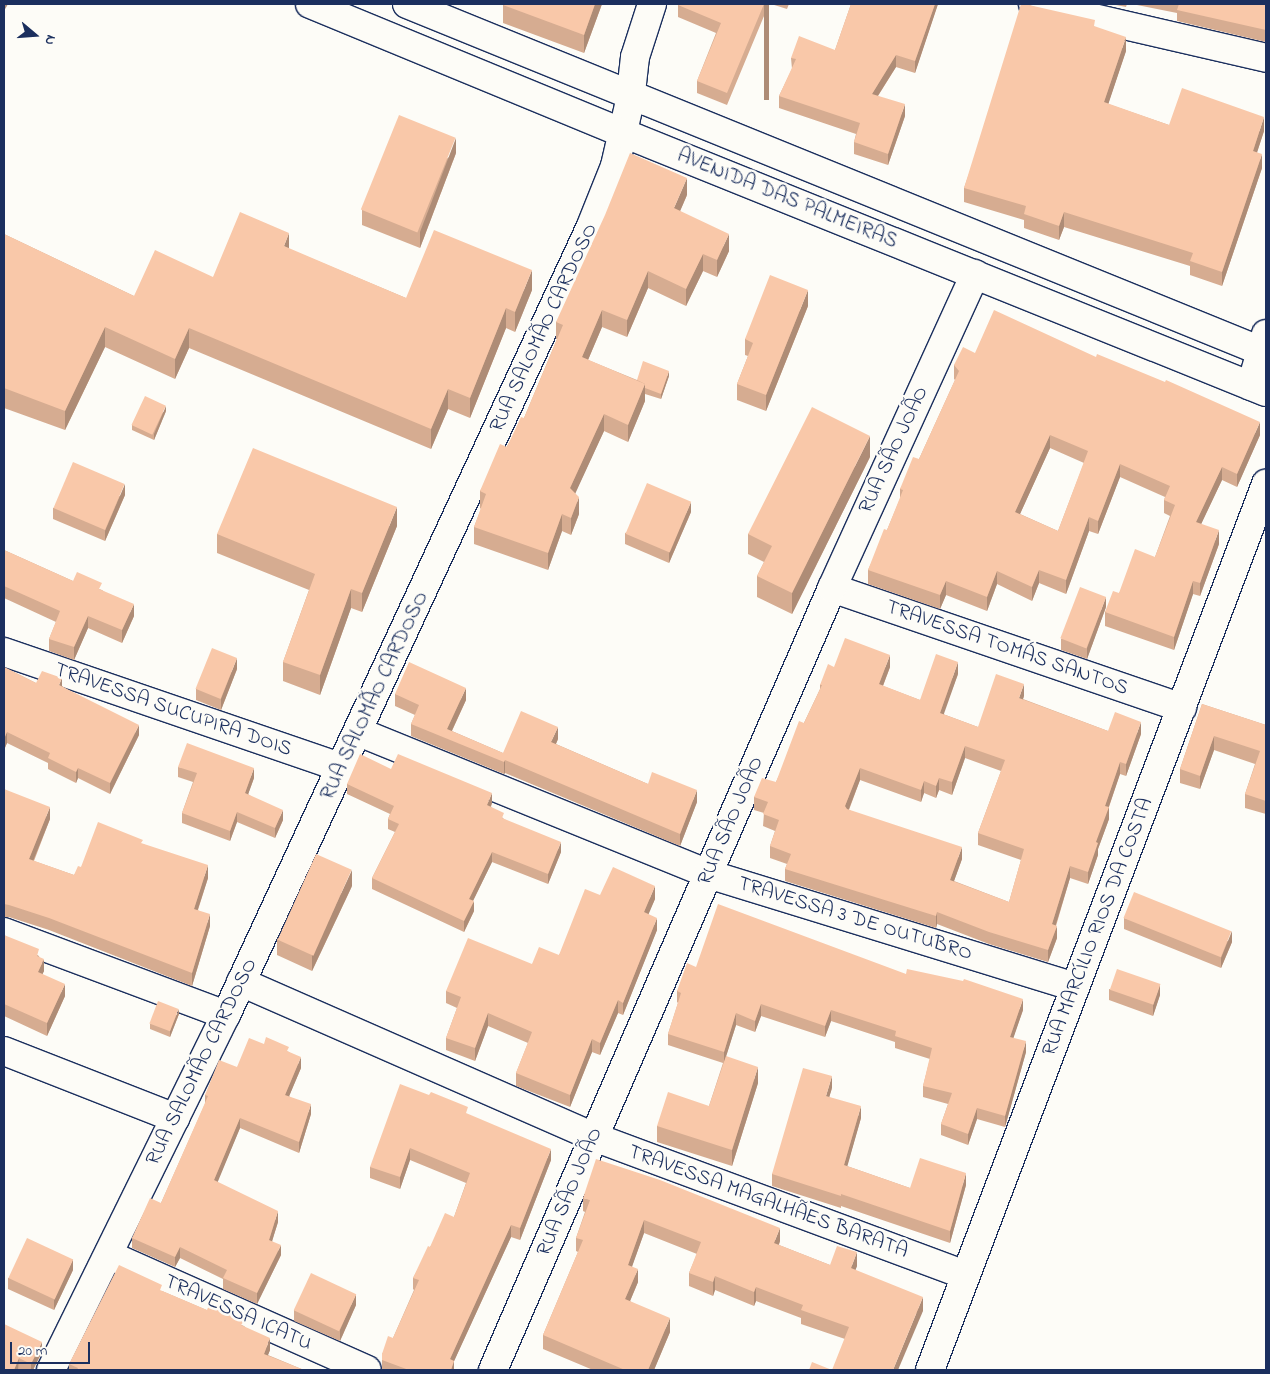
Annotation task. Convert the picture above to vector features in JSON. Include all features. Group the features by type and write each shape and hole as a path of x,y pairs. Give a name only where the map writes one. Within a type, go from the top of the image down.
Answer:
{"street":[{"name":"AVENIDA DAS PALMEIRAS","path":"310,4 623,133 1259,389"},
{"name":"AVENIDA DAS PALMEIRAS","path":"407,4 1265,346"},
{"name":"RUA SALOMÃO CARDOSO","path":"51,1370 242,982 591,226 614,166 631,93 635,57 652,4"},
{"path":"1032,4 1266,58"},
{"name":"RUA SÃO JOÃO","path":"493,1370 832,588 975,274"},
{"path":"1259,389 1265,346"},
{"name":"RUA MARCÍLIO RIOS DA COSTA","path":"930,1370 1266,484"},
{"name":"TRAVESSA TOMÁS SANTOS","path":"832,588 1182,708"},
{"name":"TRAVESSA SUCUPIRA DOIS","path":"4,652 342,768"},
{"name":"TRAVESSA 3 DE OUTUBRO","path":"359,732 708,874 1075,987"},
{"path":"4,932 226,1015"},
{"name":"TRAVESSA MAGALHÃES BARATA","path":"242,982 594,1137 965,1275"},
{"path":"4,1050 174,1118"},
{"name":"TRAVESSA ICATU","path":"109,1255 367,1370"}],"building":[{"path":"503,4 595,4 584,35"},
{"path":"678,4 764,4 727,93 697,81 721,23"},
{"path":"851,4 935,4 915,61 896,55 872,94 905,104 888,154 854,142 860,123 779,96 796,59 791,58 799,36 835,50"},
{"path":"1021,4 1095,20 1094,26 1126,37 1104,102 1169,125 1182,88 1264,117 1253,151 1262,154 1222,272 1190,261 1193,253 1064,212 1059,226 1024,214 1026,206 964,188"},
{"path":"1179,4 1266,4 1266,30 1177,10"},
{"path":"399,115 456,138 417,232 361,210"},
{"path":"630,153 687,178 674,208 729,234 717,260 703,254 686,289 648,271 627,320 602,310 582,357 645,384 628,425 604,414 570,488 579,497 571,518 562,514 548,553 474,527 486,494 480,491 500,444 507,447 521,417 524,418 563,325 556,322 605,215"},
{"path":"240,212 289,233 284,246 406,298 434,230 532,270 515,312 506,308 470,398 448,389 431,429 189,328 175,359 105,327 65,411 4,388 4,234 134,296 155,250 213,277"},
{"path":"770,275 808,290 766,395 737,384 753,343 745,339"},
{"path":"994,310 1096,357 1097,354 1165,382 1166,380 1260,422 1237,474 1222,467 1196,522 1219,530 1200,583 1193,581 1174,637 1105,612 1113,591 1119,593 1135,549 1155,557 1175,505 1164,500 1170,486 1120,464 1098,521 1089,517 1066,580 1039,570 1032,587 997,571 987,597 946,581 940,595 868,570 884,529 887,530 903,490 900,489 913,457 919,459 959,371 954,365 963,347 975,353","holes":["1050,435 1088,451 1058,531 1015,512"]},
{"path":"643,361 669,371 661,394 645,388 645,384 637,380"},
{"path":"145,396 166,406 152,435 131,425"},
{"path":"812,407 870,436 792,593 757,576 772,546 748,534"},
{"path":"253,448 397,507 362,593 351,589 320,675 283,662 315,574 217,534"},
{"path":"73,462 125,484 105,530 53,508"},
{"path":"647,483 691,502 670,552 626,534"},
{"path":"4,550 73,581 77,572 102,583 99,589 134,604 122,630 88,616 74,647 49,639 60,611 4,586"},
{"path":"1080,587 1106,597 1086,648 1060,638"},
{"path":"845,638 890,655 879,684 920,700 936,654 958,662 940,713 978,727 996,674 1024,684 1019,698 1108,731 1115,712 1141,722 1126,764 1120,762 1105,806 1109,807 1096,842 1098,843 1088,872 1070,866 1052,924 1057,926 1048,950 989,932 937,912 936,916 785,869 791,854 770,846 779,820 763,814 768,802 754,797 762,778 776,782 799,721 804,723 822,685 820,685 828,664 834,667","holes":["965,746 1005,760 978,833 1024,849 1009,902 950,880 962,847 847,809 845,806 860,768 921,790 924,781 936,786 939,778 952,782"]},
{"path":"212,648 237,658 221,699 196,689"},
{"path":"409,662 466,688 447,729 503,753 521,711 558,727 551,742 648,784 652,772 697,790 680,834 505,760 504,762 411,724 419,705 395,694"},
{"path":"4,667 36,683 42,671 62,678 59,685 139,725 110,783 78,768 76,772 48,758 50,753 7,732 4,739"},
{"path":"1202,704 1266,725 1266,801 1245,794 1260,751 1214,736 1200,776 1180,769"},
{"path":"187,743 254,768 245,793 283,810 275,828 237,812 230,831 182,813 197,773 178,767"},
{"path":"360,754 391,769 398,754 492,793 487,805 504,813 502,818 561,842 548,874 492,852 469,899 474,901 464,921 372,878 399,824 388,819 394,806 347,784"},
{"path":"4,789 50,807 29,859 74,875 78,866 81,867 98,822 143,840 141,843 208,865 194,909 210,914 192,973 49,918 4,904"},
{"path":"316,854 352,870 313,956 278,940"},
{"path":"613,867 655,886 644,912 657,918 623,1003 618,1000 600,1043 592,1039 570,1095 516,1073 532,1032 488,1013 475,1048 446,1038 461,997 446,991 468,938 532,964 539,947 559,955 585,889 600,895"},
{"path":"1134,892 1231,931 1221,957 1124,918"},
{"path":"718,904 906,974 907,969 963,981 964,979 1023,999 1010,1037 1026,1041 1005,1116 977,1108 968,1134 941,1124 952,1093 923,1086 932,1048 895,1036 896,1031 831,1010 825,1026 761,1004 755,1021 736,1013 724,1052 668,1034 681,993 677,991 687,963 696,967"},
{"path":"4,935 39,949 37,956 44,959 38,972 65,984 47,1023 4,1004"},
{"path":"1117,969 1160,984 1153,1005 1110,990"},
{"path":"158,1001 179,1009 170,1031 149,1023"},
{"path":"266,1037 289,1047 287,1051 301,1057 285,1095 311,1104 299,1142 240,1118 214,1180 278,1211 269,1240 281,1245 257,1293 223,1278 227,1270 180,1247 175,1257 132,1238 150,1198 161,1203 208,1096 205,1095 219,1060 237,1067 249,1038 264,1044"},
{"path":"726,1056 758,1067 732,1150 657,1126 668,1092 709,1106"},
{"path":"803,1068 832,1076 826,1096 861,1106 844,1165 910,1188 920,1158 966,1173 950,1231 841,1194 841,1196 772,1174"},
{"path":"400,1084 429,1095 431,1092 468,1107 466,1113 551,1149 520,1228 511,1225 450,1359 454,1361 451,1370 409,1370 382,1360 388,1336 393,1338 419,1280 413,1278 428,1246 430,1247 445,1213 454,1217 470,1173 410,1148 400,1177 370,1167"},
{"path":"596,1159 660,1180 780,1228 774,1243 830,1265 837,1246 857,1252 851,1268 923,1297 893,1370 832,1370 849,1327 801,1310 803,1305 756,1287 754,1292 715,1276 713,1282 689,1273 701,1242 644,1220 628,1265 638,1269 625,1299 670,1318 648,1370 625,1370 543,1335 583,1240 576,1238 590,1200 583,1198"},
{"path":"27,1238 73,1260 55,1299 8,1278"},
{"path":"119,1265 162,1285 160,1290 207,1310 209,1305 244,1321 241,1325 270,1338 264,1354 304,1370 77,1370 78,1368 69,1364"},
{"path":"311,1273 356,1294 339,1331 294,1310"},
{"path":"4,1324 42,1342 31,1364 19,1358 14,1370 4,1370"},
{"path":"812,1362 832,1370 809,1370"}]}
